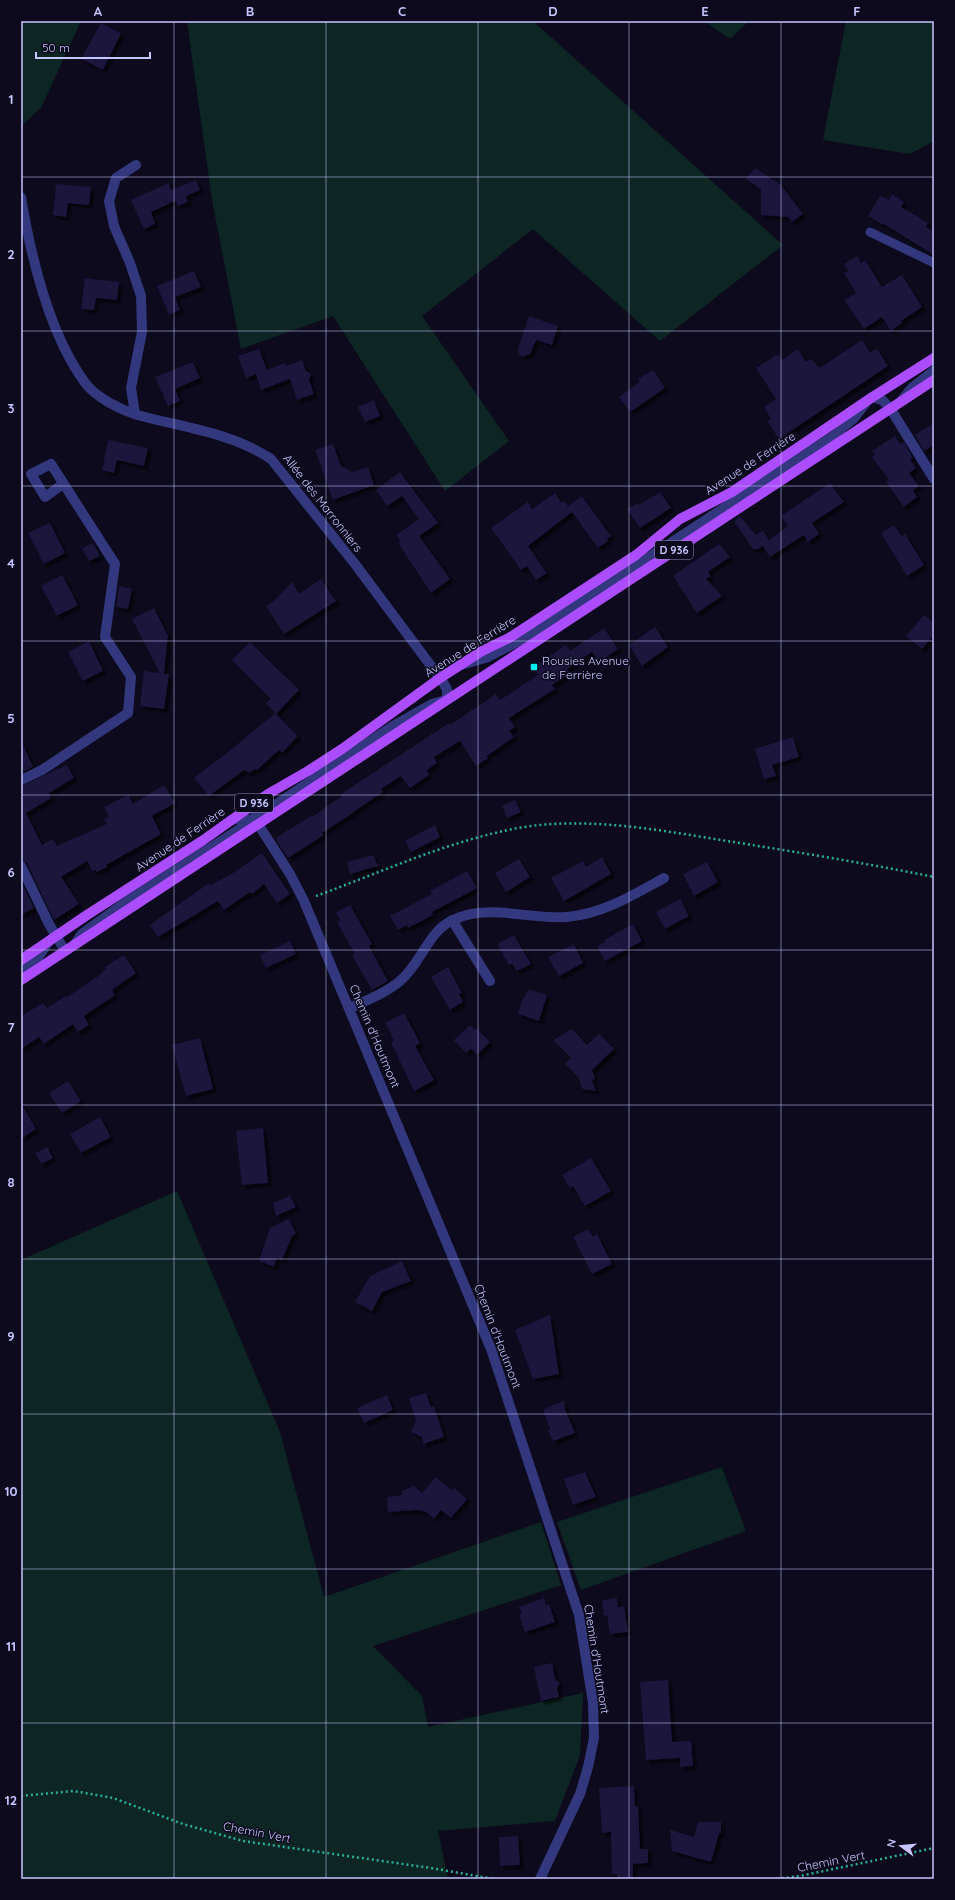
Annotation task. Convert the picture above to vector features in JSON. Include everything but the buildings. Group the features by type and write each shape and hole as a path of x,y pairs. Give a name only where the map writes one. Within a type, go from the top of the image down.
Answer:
{"main road":[{"name":"Avenue de Ferrière","path":"21,960 87,914 202,841 258,801 342,749 441,681 460,665 482,651 509,638 583,590 636,554 680,519 732,492 889,386 934,358"},
{"name":"D 936","path":"21,980 69,949 255,821 447,699 888,405 901,401 934,380"}],"street":[{"path":"135,414 131,388 142,332 142,296 114,226 109,201 116,178 136,165"},
{"name":"Allée des Marronniers","path":"21,197 34,266 60,342 87,386 109,404 135,414 229,439 256,448 271,459 355,564 441,681"},
{"path":"888,405 886,392 889,386"},
{"path":"871,398 882,400 888,405 934,479"},
{"path":"21,780 42,770 128,713 131,677 105,637 115,564 64,484"},
{"path":"441,681 450,687 465,687"},
{"path":"441,681 447,690 447,699"},
{"path":"231,820 242,818 255,821 258,801"},
{"name":"Chemin d'Hautmont","path":"255,821 290,874 304,901 350,1008 491,1349 579,1615 593,1703 594,1738 588,1767 580,1794 540,1879"},
{"path":"21,866 49,924 53,939 69,949"},
{"path":"350,1008 382,993 401,981 440,929 452,920 467,915 487,912 566,917 589,914 614,905 664,878"},
{"path":"452,920 490,981"}],"lane":[{"path":"870,232 934,263"},
{"path":"901,401 912,387 934,370"},
{"path":"460,665 487,658 506,650 522,640 834,435 854,419 871,398"},
{"path":"21,969 39,957 53,939"}],"path":[{"path":"304,901 478,837 518,828 556,823 631,827 683,834 934,877"},
{"name":"Chemin Vert","path":"21,1796 73,1791 91,1794 113,1798 183,1824 243,1841 431,1868 494,1879"},
{"name":"Chemin Vert","path":"778,1879 800,1876 934,1848"}],"green space":[{"path":"21,21 81,21 41,108 21,126"},
{"path":"187,21 533,21 783,245 660,341 533,229 422,316 509,441 445,491 333,316 241,349 212,200"},
{"path":"704,21 749,21 730,39"},
{"path":"846,21 934,21 934,141 910,154 823,140"},
{"path":"177,1191 280,1432 324,1597 541,1522 561,1585 373,1646 422,1696 428,1727 583,1693 580,1755 555,1821 438,1831 448,1879 21,1879 21,1852 24,1848 21,1844 21,1260"},
{"path":"722,1467 746,1531 581,1590 557,1522"}],"place":[{"name":"Rousies Avenue de Ferrière","path":"534,667"}]}
